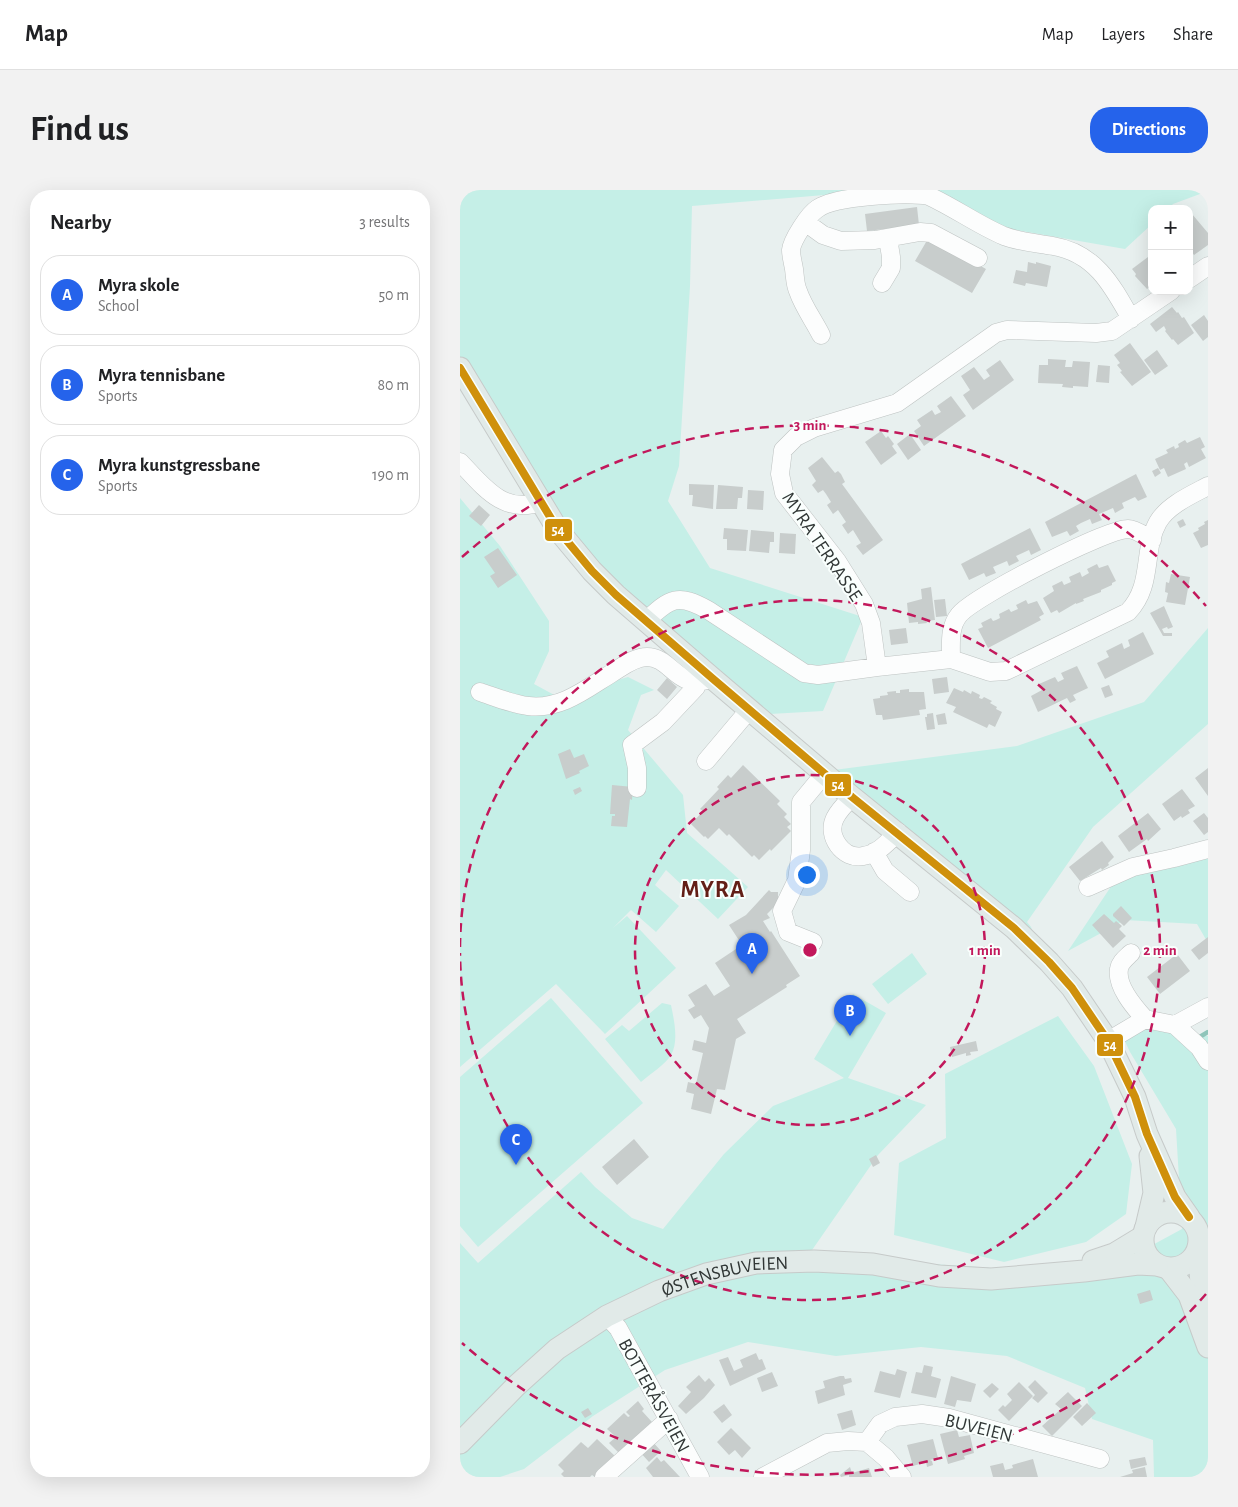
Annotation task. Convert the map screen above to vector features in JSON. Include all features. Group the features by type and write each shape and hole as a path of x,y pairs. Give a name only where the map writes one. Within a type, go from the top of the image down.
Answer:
{"main road":[{"path":"460,368 558,530 586,564 616,595 646,620 705,681 749,710 852,797 898,832 1014,928 1049,962 1072,988 1108,1041 1135,1097 1147,1134 1175,1197 1196,1226 1199,1235 1198,1249 1202,1294 1208,1325"},
{"path":"1147,1134 1154,1193 1144,1232 1143,1248 1148,1257 1163,1267 1189,1295 1208,1347"},
{"path":"1144,1232 1152,1219 1159,1214 1180,1212 1189,1217"},
{"name":"ØSTENSBUVEIEN","path":"1044,1275 1114,1254 1144,1232"},
{"path":"1163,1267 1180,1267 1193,1258 1198,1249"},
{"name":"ØSTENSBUVEIEN","path":"460,1443 516,1386 557,1349 607,1316 659,1291 706,1274 756,1263 814,1261 873,1264 939,1276 991,1279 1138,1264 1163,1267"}],"street":[{"path":"821,335 798,292 792,262 792,245 805,222 816,209 825,204 902,194 929,196 1004,236 1023,242 1072,251 1100,270 1112,285 1131,319"},
{"path":"805,222 823,235 841,241 875,240 920,232 931,233 978,258"},
{"path":"882,283 891,268 888,238"},
{"path":"1193,276 1208,266"},
{"name":"MYRA TERRASSE","path":"877,666 872,623 864,604 837,561 784,493 780,474 783,450 796,437 814,428 897,403 996,333 1007,330 1096,333 1112,331 1165,295"},
{"path":"460,462 489,492 506,504 532,506 541,502"},
{"path":"646,620 663,604 671,601 693,602 804,673 818,675 877,666 951,659 990,672 1006,671 1128,612 1137,603 1142,592 1152,540 1158,522 1168,511 1185,498 1208,486"},
{"path":"951,659 952,629 958,615 974,602 1024,574 1113,531 1130,529 1152,540"},
{"path":"480,692 527,706 554,704 571,699 630,662 644,657 658,660 681,677 705,681"},
{"path":"637,788 637,768 632,745 663,722 705,681"},
{"path":"706,761 749,710"},
{"path":"813,942 788,932 782,910 797,880 801,850 801,802 825,774"},
{"path":"852,797 834,819 833,838 840,849 851,856 863,856 881,849 898,832"},
{"path":"1088,887 1133,867 1208,849"},
{"path":"874,852 885,871 910,892"},
{"path":"1131,953 1121,963 1119,968 1119,979 1131,1004 1145,1019 1175,1025 1199,1047 1208,1061"},
{"path":"1175,1025 1208,1007"},
{"path":"1108,1041 1145,1019"},
{"name":"BOTTERÅSVEIEN","path":"607,1316 618,1328 700,1477"},
{"name":"BUVEIEN","path":"866,1442 880,1424 895,1417 922,1414 949,1418 1100,1459"},
{"path":"604,1477 669,1419"},
{"path":"763,1477 827,1443 848,1441 866,1442 886,1458 902,1477"}],"green space":[{"path":"460,190 884,190 692,206 690,286 679,466 668,501 710,568 863,617 823,711 770,714 698,677 572,542 460,364"},
{"path":"920,190 1208,190 1172,205 1148,205 1148,228 1125,249 1010,229"},
{"path":"460,498 500,546 549,621 549,651 534,684 558,697 628,677 654,690 641,695 628,730 683,795 687,833 748,887 718,919 666,870 655,885 679,906 656,932 631,910 613,928 627,916 676,968 605,1034 556,984 460,1067"},
{"path":"1208,628 1208,724 1093,827 1027,922 1035,938 834,770 1017,746 1144,702"},
{"path":"1193,858 1208,859 1208,943 1197,924 1125,920 1068,951 1116,879"},
{"path":"912,953 927,974 888,1004 872,984"},
{"path":"853,994 886,1013 848,1078 926,1105 878,1155 810,1253 872,1260 1035,1271 1147,1248 1182,1229 1176,1129 1130,1052 1122,1035 1143,1029 1208,1036 1208,1241 1188,1257 1208,1348 1208,1477 1154,1477 1153,1440 1092,1419 1085,1388 1007,1356 921,1347 836,1356 748,1342 665,1370 593,1416 524,1469 500,1477 460,1477 460,1243 478,1263 581,1172 595,1187 632,1218 663,1229 724,1154 773,1106 844,1078 814,1059"},
{"path":"551,998 643,1103 478,1247 460,1226 460,1077"},
{"path":"662,1003 671,1005 675,1043 671,1055 665,1062 641,1082 605,1039 622,1025 629,1031"},
{"path":"1058,1016 1094,1066 1132,1164 1126,1214 1086,1242 1004,1262 894,1235 899,1163 946,1138 945,1074"}],"building":[{"path":"917,207 919,225 867,231 865,214"},
{"path":"1193,215 1208,233 1208,245 1194,255"},
{"path":"929,237 986,269 972,293 915,261"},
{"path":"1148,257 1148,288 1135,276 1136,274 1132,269"},
{"path":"1028,262 1051,266 1047,287 1026,283 1025,286 1013,283 1016,270 1027,272"},
{"path":"1172,307 1182,318 1184,317 1194,333 1178,345 1165,331 1164,326 1156,332 1150,324"},
{"path":"1204,315 1208,321 1208,337 1203,341 1191,325"},
{"path":"1130,343 1151,372 1132,386 1120,372 1122,371 1117,365 1120,363 1114,355"},
{"path":"1157,350 1168,366 1155,375 1144,360"},
{"path":"1048,359 1066,360 1065,367 1072,367 1073,361 1090,362 1088,387 1073,386 1073,388 1062,387 1063,384 1038,383 1039,365 1048,365"},
{"path":"1000,360 1014,380 973,410 963,395 970,390 961,376 974,367 984,380 990,376 986,370"},
{"path":"1098,365 1110,366 1109,383 1096,382"},
{"path":"951,396 966,416 924,446 914,431 921,426 917,420 932,410 935,415 941,412 937,406"},
{"path":"881,431 894,444 892,446 897,453 881,465 865,442"},
{"path":"910,434 921,450 908,460 897,444"},
{"path":"1200,437 1205,447 1201,449 1206,458 1189,467 1187,462 1184,464 1186,469 1168,477 1164,468 1160,470 1155,459 1168,453 1166,450 1174,446 1175,449 1179,447 1178,444 1185,440 1187,443"},
{"path":"822,457 835,473 838,471 841,474 845,482 842,484 883,540 863,555 856,546 861,543 853,530 848,534 842,525 846,522 838,510 833,514 827,505 831,502 826,494 823,490 818,493 812,485 816,481 808,468"},
{"path":"1158,468 1161,473 1155,477 1152,471"},
{"path":"1136,474 1147,497 1138,501 1135,497 1122,503 1124,508 1115,513 1113,508 1099,514 1102,520 1092,524 1090,519 1081,523 1076,526 1079,531 1070,536 1067,531 1052,537 1045,522"},
{"path":"689,484 714,485 713,509 692,506 693,495 689,495"},
{"path":"718,485 743,487 742,498 738,498 737,509 716,509"},
{"path":"748,490 764,491 763,510 747,509"},
{"path":"479,505 490,515 481,526 469,516"},
{"path":"1183,519 1186,525 1180,528 1177,522"},
{"path":"1208,520 1208,545 1201,548 1193,533 1199,530 1198,528"},
{"path":"724,528 748,530 746,551 727,550 727,539 723,539"},
{"path":"1030,528 1041,550 1031,555 1029,550 1016,556 1019,561 1009,566 1007,561 993,567 996,573 986,577 984,573 969,580 961,564"},
{"path":"751,530 774,532 774,542 770,542 769,553 749,551"},
{"path":"780,533 796,534 795,554 779,553"},
{"path":"498,548 517,575 498,588 490,576 495,573 484,557"},
{"path":"1097,564 1099,568 1108,565 1116,581 1101,590 1101,592 1083,599 1084,601 1076,603 1059,613 1057,610 1051,613 1043,598 1054,591 1052,586 1062,581 1064,585 1071,582 1069,577 1080,572 1082,577 1089,573 1087,569"},
{"path":"1171,574 1190,577 1185,605 1166,602 1168,593 1165,592 1166,582 1169,583"},
{"path":"931,587 935,620 926,621 927,623 909,623 907,603 922,599 921,589"},
{"path":"945,599 947,616 936,617 934,600"},
{"path":"1026,600 1028,604 1037,601 1044,614 1039,617 1041,620 988,648 978,629 983,627 981,623 991,618 993,621 1000,618 999,614 1009,609 1011,612 1018,609 1016,605"},
{"path":"1164,606 1173,627 1162,629 1164,633 1172,633 1172,636 1163,636 1150,613"},
{"path":"906,628 908,643 891,645 889,630"},
{"path":"1143,632 1154,654 1105,679 1097,663 1109,657 1106,651 1122,643 1124,649 1130,646 1128,640"},
{"path":"1077,666 1088,688 1073,695 1076,700 1070,703 1067,698 1038,712 1031,696 1042,690 1039,684 1055,677 1058,682 1064,679 1061,673"},
{"path":"947,677 949,692 934,694 932,679"},
{"path":"667,678 677,687 667,699 657,690"},
{"path":"1109,685 1113,695 1105,698 1101,688"},
{"path":"954,688 971,694 972,691 980,695 979,698 982,699 984,697 992,701 990,703 1002,712 995,727 989,724 987,728 953,712 956,707 946,703"},
{"path":"909,689 909,692 924,692 926,709 919,710 920,715 883,720 882,715 876,715 873,699 888,695 887,692 896,691 896,693 900,693 900,690"},
{"path":"933,713 935,729 927,730 925,717 927,717 927,714"},
{"path":"945,713 947,724 938,725 936,715"},
{"path":"570,749 574,758 584,754 589,766 579,771 580,773 566,779 558,754"},
{"path":"743,765 780,801 777,804 787,814 784,817 791,824 787,827 791,831 759,860 754,855 752,857 729,834 727,836 719,828 708,839 691,824 703,811 700,809 719,789 717,787 728,775 731,778"},
{"path":"1208,768 1208,796 1195,778"},
{"path":"612,785 633,787 627,827 611,826 612,816 615,816 615,814 610,814"},
{"path":"580,787 582,791 575,795 573,790"},
{"path":"1182,789 1195,806 1188,810 1190,813 1174,821 1162,804"},
{"path":"1148,813 1161,829 1148,841 1147,839 1129,852 1118,836"},
{"path":"1204,813 1208,818 1208,832 1204,835 1193,821"},
{"path":"1102,841 1114,857 1108,863 1109,865 1102,870 1101,868 1080,881 1069,867"},
{"path":"769,890 771,892 778,892 778,899 780,901 767,914 770,918 763,921 800,976 786,985 787,987 737,1019 746,1033 736,1039 725,1090 717,1089 711,1114 691,1109 694,1094 686,1092 688,1082 696,1084 703,1053 692,1050 694,1040 706,1043 709,1028 701,1015 694,1019 688,1010 695,1006 688,995 706,984 714,996 730,986 715,963 742,945 729,925 746,915"},
{"path":"1121,906 1132,918 1124,926 1113,916"},
{"path":"1104,914 1114,923 1116,921 1122,926 1119,929 1126,936 1113,948 1092,925"},
{"path":"1208,937 1208,953 1199,960 1191,950"},
{"path":"1177,954 1190,971 1160,994 1147,977"},
{"path":"976,1041 978,1051 970,1052 971,1055 966,1056 966,1053 952,1057 950,1047"},
{"path":"634,1139 649,1157 617,1185 602,1167"},
{"path":"876,1155 880,1163 873,1167 869,1159"},
{"path":"1150,1290 1153,1300 1140,1304 1137,1294"},
{"path":"756,1353 759,1360 762,1359 766,1369 730,1386 719,1360 728,1357 734,1371 743,1367 740,1360"},
{"path":"924,1365 933,1367 931,1376 941,1379 936,1398 911,1393 916,1372 922,1373"},
{"path":"897,1369 907,1372 900,1398 874,1392 880,1371 895,1375"},
{"path":"772,1372 778,1386 762,1392 757,1378"},
{"path":"699,1375 705,1382 709,1378 715,1385 686,1414 678,1406 691,1392 686,1387"},
{"path":"844,1376 845,1379 851,1378 852,1382 843,1385 845,1395 818,1404 815,1391 825,1388 823,1381"},
{"path":"951,1376 976,1384 971,1402 957,1400 955,1407 944,1404"},
{"path":"1035,1380 1048,1393 1038,1403 1032,1398 1035,1395 1028,1387"},
{"path":"1019,1382 1033,1396 1009,1421 998,1410 1003,1405 1005,1407 1012,1400 1007,1394"},
{"path":"992,1383 999,1389 990,1398 983,1391"},
{"path":"1068,1392 1082,1406 1052,1436 1042,1426 1061,1409 1055,1404"},
{"path":"638,1401 644,1409 642,1411 652,1422 619,1453 609,1443 616,1437 607,1429 624,1413 628,1417 630,1416 626,1412"},
{"path":"1087,1403 1096,1413 1082,1426 1073,1417"},
{"path":"724,1404 732,1415 722,1423 713,1412"},
{"path":"588,1408 592,1414 585,1418 581,1412"},
{"path":"852,1410 856,1425 842,1430 837,1414"},
{"path":"731,1428 751,1448 742,1458 735,1450 729,1455 717,1442"},
{"path":"957,1430 959,1437 970,1435 974,1453 964,1456 965,1459 948,1464 940,1434"},
{"path":"597,1439 616,1457 595,1477 592,1475 590,1477 564,1477 561,1474 564,1471 558,1465 581,1442 588,1448"},
{"path":"933,1439 938,1458 930,1460 933,1465 927,1467 926,1462 913,1466 907,1445"},
{"path":"651,1440 661,1451 649,1462 639,1451"},
{"path":"657,1457 661,1462 664,1460 680,1477 653,1477 646,1468"},
{"path":"1145,1457 1147,1465 1131,1469 1129,1460"},
{"path":"1033,1459 1038,1477 993,1477 990,1466 1003,1463 1005,1470 1013,1468 1012,1465"},
{"path":"850,1467 852,1473 869,1468 872,1477 849,1477 849,1475 841,1477 840,1475"},
{"path":"1145,1467 1147,1477 1120,1477 1133,1473 1132,1470"}],"waterway":[{"path":"1198,1038 1208,1032"}],"transit line":[{"name":"54","path":"460,368 558,530 592,571 616,595 852,797 1014,928 1049,962 1072,988 1108,1041 1135,1097 1147,1134 1175,1197 1189,1217"}],"place":[{"name":"Myra skole","path":"752,974"},
{"name":"Myra tennisbane","path":"850,1036"},
{"name":"Myra kunstgressbane","path":"516,1165"}],"district":[{"name":"MYRA","path":"713,889"}]}
